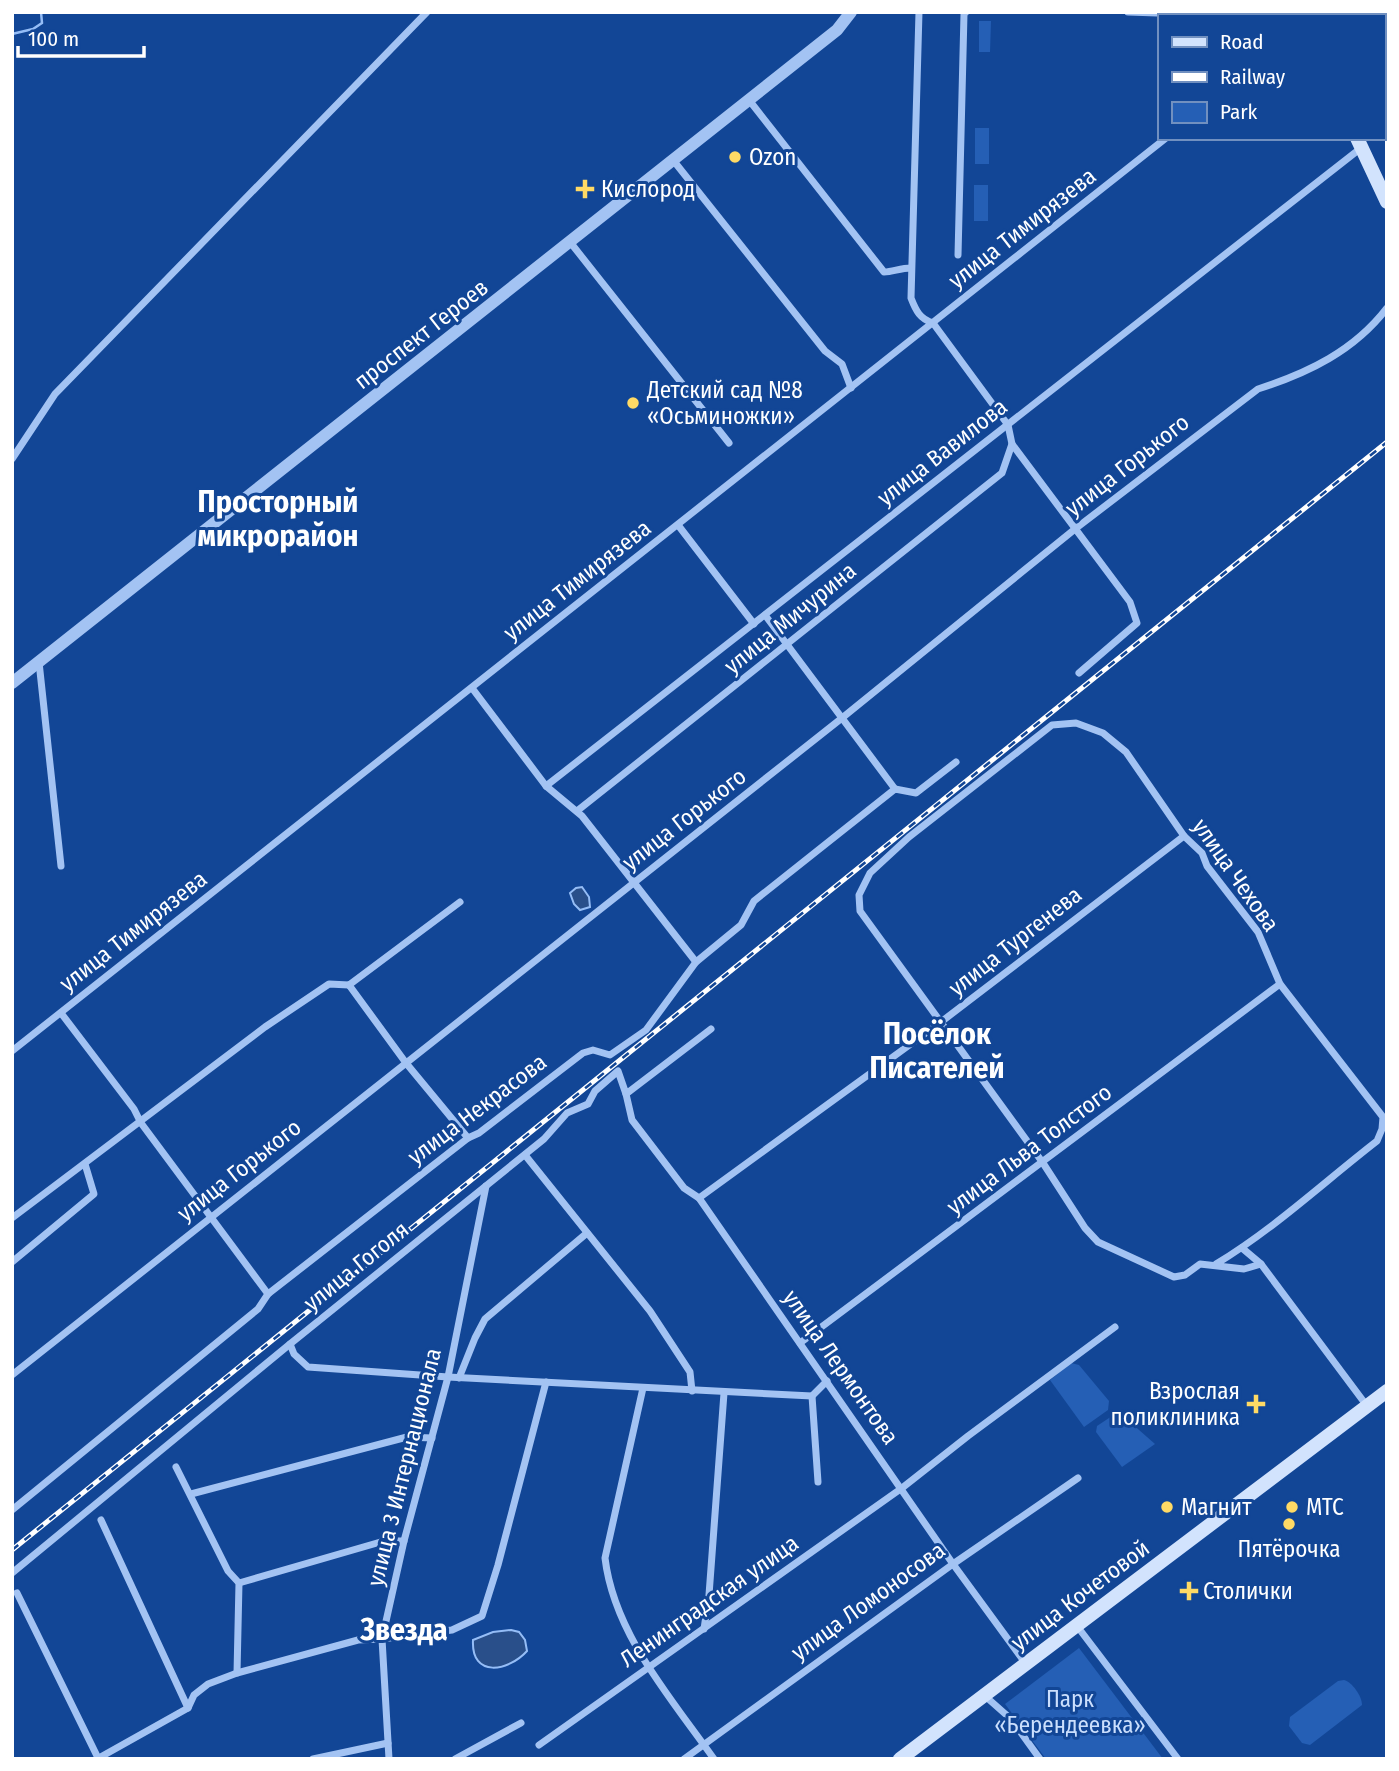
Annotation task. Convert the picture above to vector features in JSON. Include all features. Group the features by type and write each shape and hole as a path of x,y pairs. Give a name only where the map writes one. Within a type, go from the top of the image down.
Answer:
{"main road":[{"path":"1360,143 1387,202"},
{"name":"улица Кочетовой","path":"900,1759 1387,1391"}],"street":[{"path":"12,459 55,394 427,12"},
{"name":"проспект Героев","path":"12,683 837,30 850,12"},
{"path":"919,12 911,298 915,310 924,320 933,323 1008,425 1012,444 1130,602 1137,623 1079,673"},
{"path":"958,255 966,12"},
{"path":"1128,12 1187,14"},
{"path":"749,100 884,272 911,268"},
{"name":"улица Тимирязева","path":"12,1051 1163,140"},
{"name":"улица Вавилова","path":"546,786 1008,425 1360,143"},
{"path":"673,160 825,351 842,364 851,388"},
{"path":"570,242 729,443"},
{"name":"улица Горького","path":"12,1375 842,718 1075,529 1258,389 1294,377 1348,348 1372,328 1387,308"},
{"name":"улица Мичурина","path":"577,811 788,646 1002,473 1012,444"},
{"path":"678,525 754,624"},
{"path":"765,615 895,789 916,793 956,762"},
{"path":"39,662 61,866"},
{"path":"472,688 546,786 577,811 695,962"},
{"name":"улица Чехова","path":"941,1022 860,911 859,895 870,873 909,837 1052,724 1076,723 1103,733 1126,752 1184,836 1202,853 1207,866 1258,932 1280,984 1383,1117 1377,1141 1242,1248"},
{"name":"улица Некрасова","path":"12,1510 258,1309 268,1294 468,1138 479,1133 583,1053 593,1050 610,1055 646,1030 695,962 741,925 754,901 895,789"},
{"name":"улица Тургенева","path":"699,1198 941,1022 1184,836"},
{"path":"12,1218 265,1027 329,984 349,985 460,902"},
{"name":"улица Льва Толстого","path":"800,1343 1280,984"},
{"path":"349,985 407,1063 468,1138"},
{"path":"61,1013 268,1294"},
{"path":"941,1022 1043,1163 1085,1228 1098,1242 1174,1277 1185,1275 1200,1264 1244,1269 1261,1264"},
{"path":"626,1094 711,1030"},
{"name":"улица Гоголя","path":"12,1573 544,1139 567,1113 588,1104 595,1091 618,1071 626,1094"},
{"name":"улица Лермонтова","path":"626,1094 632,1120 684,1188 699,1198 1026,1664"},
{"path":"525,1154 650,1311 691,1372 692,1391"},
{"path":"12,1262 94,1194 85,1164"},
{"name":"улица 3 Интернационала","path":"389,1759 382,1639 404,1541 448,1377 486,1186"},
{"path":"459,1378 485,1319 587,1233"},
{"path":"1216,1264 1242,1248 1261,1264 1367,1406"},
{"name":"Ленинградская улица","path":"539,1745 902,1488 1115,1326"},
{"path":"290,1344 294,1354 308,1367 459,1378 811,1396 827,1381"},
{"path":"18,1593 97,1759 188,1708 194,1695 208,1684 237,1673 358,1640 452,1630 482,1616 546,1382"},
{"path":"643,1388 605,1558 608,1583 618,1612 650,1667 713,1759"},
{"path":"704,1629 709,1595 724,1393"},
{"path":"811,1396 818,1482"},
{"path":"191,1494 407,1437 432,1438"},
{"path":"176,1467 228,1571 239,1583 237,1673"},
{"name":"улица Ломоносова","path":"684,1759 953,1563 1078,1478"},
{"path":"101,1520 188,1708"},
{"path":"239,1583 384,1541 404,1541"},
{"path":"1077,1626 1178,1759"},
{"path":"985,1696 1011,1719 1040,1759"},
{"path":"455,1759 521,1723"},
{"path":"313,1759 388,1743"}],"green space":[{"path":"979,21 991,21 990,52 979,52"},
{"path":"975,128 989,128 989,164 975,164"},
{"path":"974,185 988,185 988,221 974,221"},
{"path":"1071,1363 1079,1365 1109,1401 1108,1410 1084,1427 1050,1380"},
{"path":"1122,1415 1155,1444 1122,1467 1096,1432 1097,1426 1112,1416"},
{"name":"Парк «Берендеевка»","path":"1079,1648 1163,1759 1046,1759 1005,1704"},
{"path":"1344,1680 1356,1690 1362,1705 1310,1745 1302,1743 1289,1726 1290,1717 1338,1681"}],"shaded area":[{"path":"582,887 589,897 590,907 580,910 574,904 570,893"},
{"path":"493,1632 519,1632 525,1640 527,1651 501,1667 484,1666 478,1661 473,1640"}],"waterway":[{"path":"12,34 33,29 42,23 41,12"}],"railway":[{"path":"12,1550 1387,442"}],"place":[{"name":"Ozon","path":"735,157"},
{"name":"Кислород","path":"585,189"},
{"name":"Детский сад №8 «Осьминожки»","path":"633,403"},
{"name":"Взрослая поликлиника","path":"1256,1404"},
{"name":"Магнит","path":"1167,1507"},
{"name":"МТС","path":"1292,1507"},
{"name":"Пятёрочка","path":"1289,1524"},
{"name":"Столички","path":"1189,1591"}],"district":[{"name":"Просторный микрорайон","path":"278,519"},
{"name":"Посёлок Писателей","path":"937,1051"},
{"name":"Звезда","path":"404,1630"}]}
